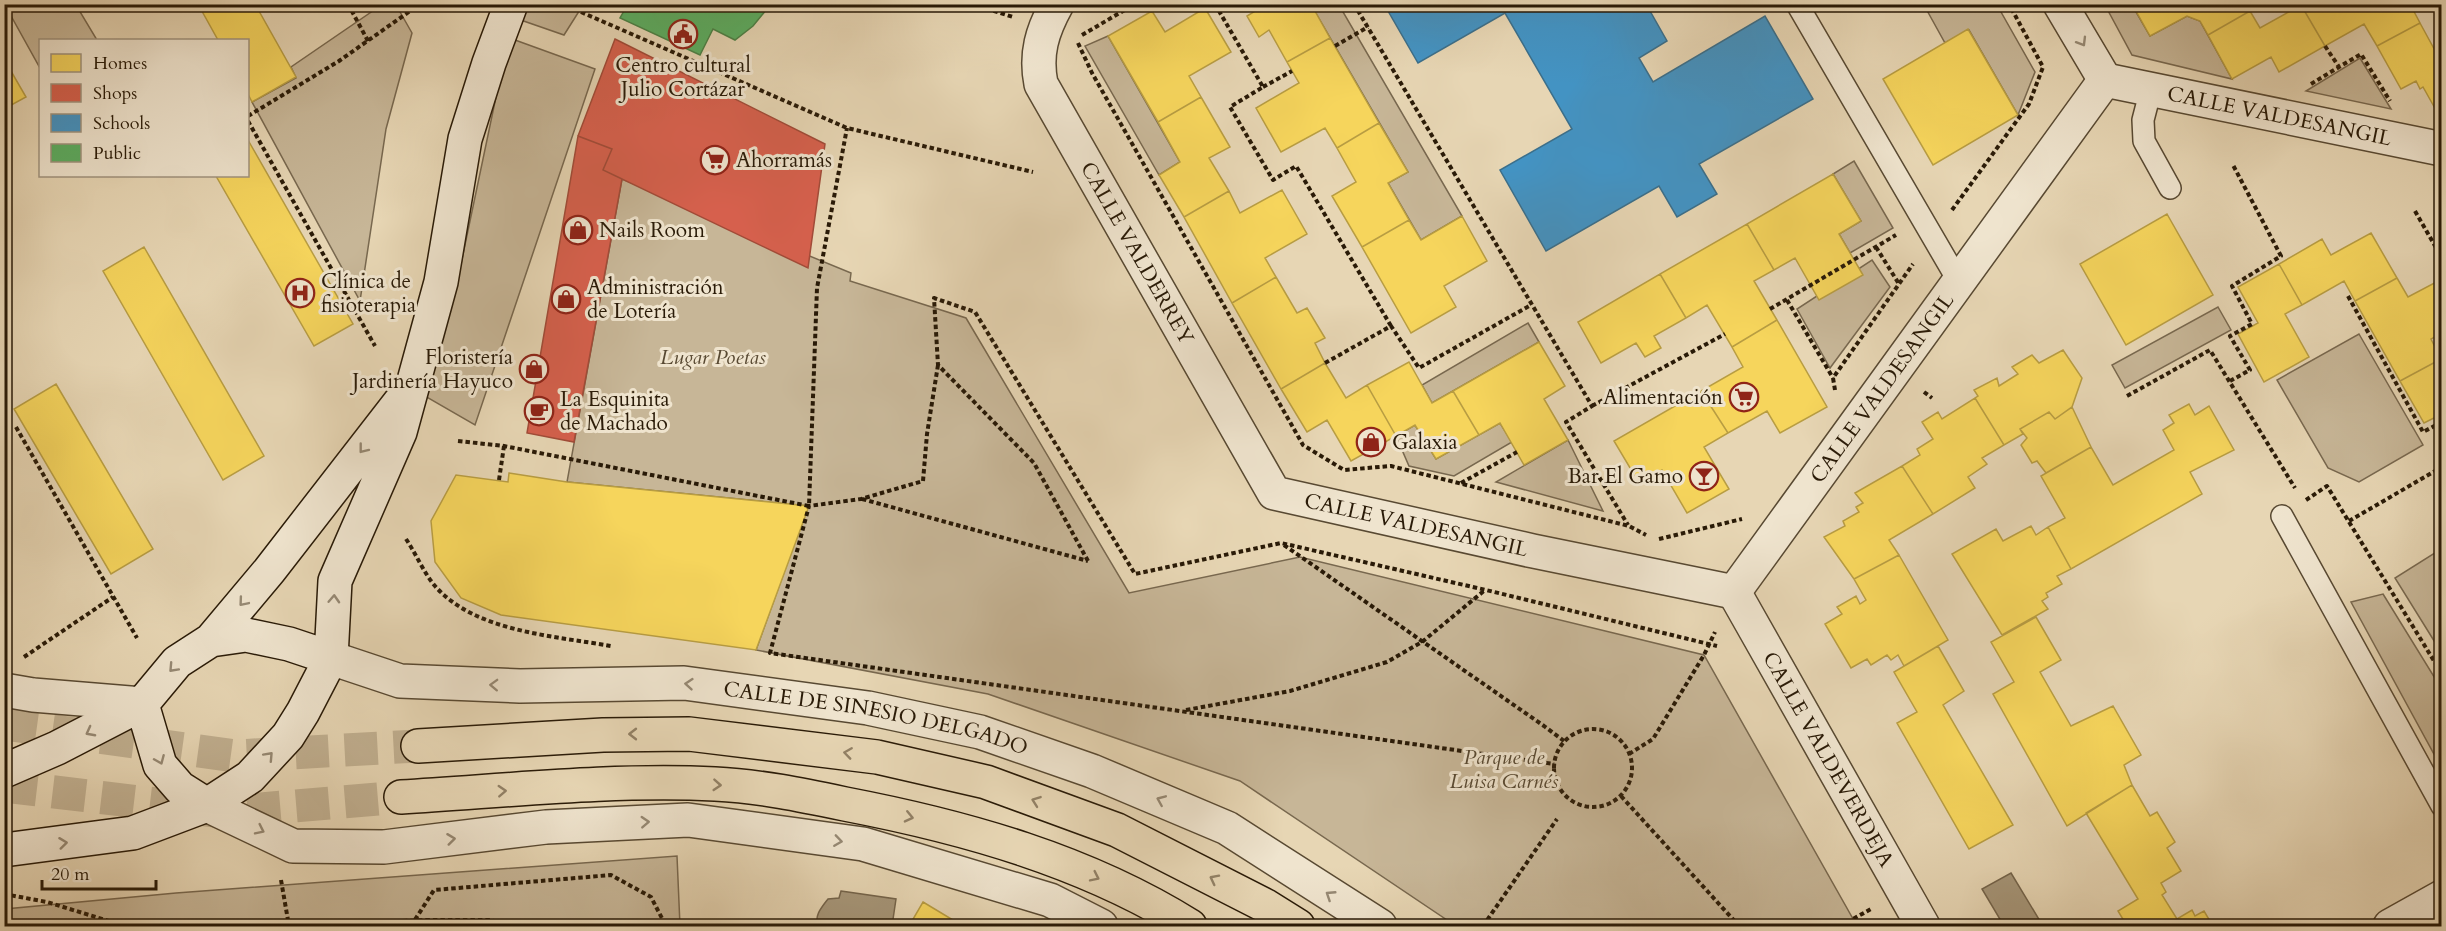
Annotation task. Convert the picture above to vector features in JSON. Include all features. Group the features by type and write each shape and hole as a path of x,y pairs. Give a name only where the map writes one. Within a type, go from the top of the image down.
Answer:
{"main road":[{"name":"CALLE DE SINESIO DELGADO","path":"418,746 603,735 688,734 877,757 986,782 1117,830 1266,906 1298,927"},
{"path":"401,797 630,784 715,784 784,792 969,831 1084,872 1171,914 1190,927"}],"street":[{"path":"4,850 134,832 207,805 249,777 288,736 331,658 335,581 400,432 441,282 465,139 511,4"},
{"name":"CALLE VALDERREY","path":"1057,4 1045,27 1038,50 1037,66 1041,84 1274,493"},
{"path":"2060,4 2105,80"},
{"name":"CALLE VALDESANGIL","path":"1274,493 1533,551 1734,592 2105,80 2442,149"},
{"path":"4,771 57,748 142,705 177,662 211,640 269,571 412,386"},
{"name":"CALLE VALDEVERDEJA","path":"1734,592 1923,927"},
{"name":"CALLE DE SINESIO DELGADO","path":"211,640 246,635 289,644 400,681 520,686 684,683 868,708 980,732 1092,771 1227,828 1380,927"},
{"path":"4,690 33,695 142,705"},
{"path":"142,705 160,765 180,788 207,805 293,846 384,847 546,827 688,820 863,844 1050,900 1101,927"},
{"path":"2390,927 2442,897"}],"lane":[{"path":"1797,4 1959,282"},
{"path":"2151,89 2143,120 2144,141 2170,188"},
{"path":"2282,516 2442,806"}],"path":[{"path":"348,4 368,41"},
{"path":"249,117 339,61 420,4"},
{"path":"1076,38 1135,4"},
{"path":"1215,4 1263,87"},
{"path":"1354,4 1592,406"},
{"path":"1832,11 1844,4"},
{"path":"1833,378 1899,284 1927,228 2030,104 2043,68 2009,4"},
{"path":"581,12 847,128 1033,172"},
{"path":"1335,46 1368,27"},
{"path":"1076,38 1080,30"},
{"path":"1076,38 1092,73 1303,445 1344,470 1390,466 1629,526 1655,540 1749,517"},
{"path":"2325,46 2339,67"},
{"path":"2305,87 2361,54 2391,103"},
{"path":"1292,71 1230,106 1273,180 1296,166 1391,326 1419,368 1531,305"},
{"path":"249,120 375,346"},
{"path":"847,128 817,288 809,506 770,652 1554,764"},
{"path":"2230,381 2250,370 2230,336 2252,324 2232,286 2281,256 2233,165"},
{"path":"2415,211 2442,258"},
{"path":"1770,309 1876,248 1927,228"},
{"path":"1876,248 1899,284"},
{"path":"2348,296 2423,432 2442,422"},
{"path":"458,441 504,446 809,506 861,499 923,481 927,434 938,365 934,297"},
{"path":"1787,300 1833,378 1837,401"},
{"path":"1325,363 1391,326"},
{"path":"1559,427 1592,406 1725,334"},
{"path":"2127,396 2210,350 2297,492"},
{"path":"861,499 1088,561 1034,463 938,365"},
{"path":"1566,422 1629,526"},
{"path":"16,428 136,638"},
{"path":"499,480 504,446"},
{"path":"1461,484 1517,452"},
{"path":"2349,521 2442,467"},
{"path":"2327,486 2442,674"},
{"path":"406,539 435,587 470,614 503,627 616,647"},
{"path":"1281,543 1564,741"},
{"path":"1183,710 1290,691 1387,662 1422,642 1486,590"},
{"path":"1629,754 1653,739 1704,655 1734,592"},
{"path":"22,659 113,597"},
{"path":"1587,729 1600,729 1612,734 1629,754 1632,769 1629,784 1621,796 1608,805 1592,807 1576,804 1563,794 1555,780 1556,752 1564,741 1587,729"},
{"path":"1621,796 1739,927"},
{"path":"1483,927 1557,819"},
{"path":"411,927 434,890 611,875 651,897 666,927"},
{"path":"280,876 289,926"},
{"path":"4,894 46,902 125,927"},
{"path":"283,927 491,920 506,927"},
{"path":"657,927 663,920"}],"green space":[{"path":"383,4 396,5 412,33 386,129 360,301 252,102 296,78 291,67"},
{"path":"5,5 76,5 96,39 39,39 39,66"},
{"path":"522,5 583,5 564,35 515,18"},
{"path":"1311,5 1339,5 1462,216 1421,240 1388,183 1408,172"},
{"path":"1924,5 1997,5 2035,72 2018,115 1969,30 1945,43"},
{"path":"2105,5 2132,5 2150,36 2187,16 2200,21 2232,79 2132,55"},
{"path":"1108,36 1180,162 1159,175 1085,46"},
{"path":"515,40 595,69 475,425 423,395 461,264 501,73"},
{"path":"2360,58 2391,109 2306,91"},
{"path":"1854,161 1893,228 1850,253 1839,234 1861,221 1833,174"},
{"name":"Parque de Luisa Carnés","path":"622,179 851,273 850,281 966,318 1129,593 1300,557 1704,655 1857,926 1456,926 1240,781 988,694 756,650 808,506 567,482"},
{"path":"1872,260 1890,287 1830,368 1797,309"},
{"path":"2218,307 2231,330 2125,388 2112,365"},
{"path":"1528,323 1539,342 1432,403 1422,385"},
{"path":"2359,334 2423,445 2359,482 2328,468 2277,380"},
{"path":"1500,423 1512,442 1454,476 1409,466 1396,436 1415,425 1436,459"},
{"path":"1568,440 1603,511 1496,482"},
{"path":"2441,549 2441,652 2395,578"},
{"path":"2383,594 2441,688 2441,767 2351,602"},
{"path":"677,856 680,926 5,926 5,909 176,893"}],"shaded area":[{"path":"2011,873 2043,926 2004,926 1982,889"},
{"path":"841,891 896,899 892,926 818,926 817,919 821,909 828,899 839,898"}],"building: Homes":[{"path":"198,4 255,4 296,77 252,102 249,96 249,39 217,39"},
{"path":"1254,4 1311,4 1330,38 1287,62 1269,30 1259,37 1247,16 1257,10"},
{"path":"2132,4 2247,4 2250,11 2208,35 2200,21 2187,16 2150,36"},
{"path":"2410,4 2420,23 2377,46 2364,24 2325,46 2301,5"},
{"path":"2301,5 2325,46 2279,72 2271,57 2232,79 2208,35 2250,11 2260,28"},
{"path":"1205,8 1231,52 1189,76 1201,97 1158,122 1108,36 1152,11 1165,32"},
{"path":"2420,23 2438,56 2442,54 2441,119 2423,87 2420,89 2416,81 2401,89 2377,46"},
{"path":"1968,29 2018,115 1933,165 1883,79"},
{"path":"1330,38 1379,123 1337,148 1325,128 1281,152 1256,108 1299,83 1287,62"},
{"path":"4,59 26,97 4,109"},
{"path":"1201,97 1230,147 1209,158 1229,191 1184,217 1159,175 1180,162 1158,122"},
{"path":"1379,123 1408,172 1388,183 1409,220 1362,247 1332,196 1356,182 1337,148"},
{"path":"249,142 353,324 314,346 217,177 249,177"},
{"path":"1833,174 1861,221 1839,234 1863,275 1819,300 1795,258 1774,270 1747,224"},
{"path":"1282,190 1307,234 1265,258 1276,277 1232,303 1184,217 1229,191 1240,213"},
{"path":"2167,214 2213,295 2126,345 2080,264"},
{"path":"1462,216 1487,261 1444,286 1456,307 1411,333 1362,247 1409,220 1421,240"},
{"path":"1747,224 1774,270 1754,281 1777,320 1732,347 1707,305 1686,318 1660,274"},
{"path":"2371,233 2397,278 2355,301 2344,281 2302,305 2279,264 2322,239 2331,255"},
{"path":"144,247 264,456 223,480 103,271"},
{"path":"2279,264 2302,305 2285,314 2309,357 2264,382 2238,334 2258,323 2238,287"},
{"path":"1660,274 1686,318 1654,336 1661,348 1645,357 1636,343 1601,363 1578,322"},
{"path":"1276,277 1297,313 1307,308 1325,338 1315,343 1325,363 1281,389 1232,303"},
{"path":"2397,278 2408,297 2442,279 2442,333 2431,339 2441,359 2400,381 2355,301"},
{"path":"1777,320 1827,407 1780,433 1767,411 1728,433 1701,391 1743,367 1732,347"},
{"path":"1539,342 1565,386 1544,399 1568,440 1524,465 1500,423 1479,435 1453,391"},
{"path":"2063,350 2082,378 2072,407 2055,419 2049,412 2020,429 2023,434 2004,445 1975,398 1978,396 1974,390 1997,378 1999,386 2018,374 2012,367 2032,355 2039,363"},
{"path":"2441,359 2442,414 2424,423 2400,381"},
{"path":"1409,362 1432,403 1453,391 1479,435 1436,459 1415,425 1396,436 1367,385"},
{"path":"1325,363 1346,398 1367,385 1396,436 1351,461 1327,420 1307,432 1281,389"},
{"path":"56,384 153,549 111,574 14,409"},
{"path":"1701,391 1728,433 1704,447 1729,489 1687,513 1662,470 1639,483 1614,441"},
{"path":"1975,398 2004,445 1982,458 1987,464 1968,477 1975,488 1933,514 1902,466 1920,455 1917,449 1933,439 1922,422 1938,412 1942,419"},
{"path":"2189,404 2195,415 2209,406 2234,450 2190,472 2202,494 2071,569 2048,527 2065,518 2041,476 2091,447 2113,485 2174,450 2163,430 2174,423 2169,415"},
{"path":"2072,407 2091,447 2046,473 2037,461 2032,463 2021,445 2027,438 2020,429 2049,412 2055,419"},
{"path":"1902,466 1933,514 1889,540 1899,555 1854,579 1824,537 1845,526 1843,521 1859,512 1856,507 1863,503 1855,493"},
{"path":"509,473 567,482 809,506 756,650 501,615 461,598 435,562 431,521 456,475 508,482"},
{"path":"2031,526 2036,535 2048,527 2071,569 2057,576 2062,584 2046,593 2048,597 2042,601 2048,609 2002,635 1952,554 1996,529 2003,541"},
{"path":"1899,555 1948,640 1904,666 1898,655 1891,660 1887,655 1871,665 1867,659 1851,668 1825,624 1842,614 1837,607 1856,596 1860,604 1866,600 1854,579"},
{"path":"2036,617 2061,660 2040,672 2071,726 2113,706 2141,755 2124,765 2132,785 2067,826 1993,694 2014,682 1991,642"},
{"path":"1938,646 1964,691 1943,705 2013,825 1969,849 1897,723 1917,712 1894,672"},
{"path":"2132,785 2150,816 2157,812 2175,842 2167,848 2181,871 2161,883 2166,892 2162,895 2177,919 2192,910 2195,916 2204,911 2213,926 2127,926 2118,911 2138,899 2086,813"},
{"path":"923,902 963,926 909,926"}],"building: Shops":[{"name":"Ahorramás","path":"615,39 825,144 808,268 603,170 612,149 578,136"},
{"path":"578,136 612,149 603,170 622,179 574,442 527,433"}],"building: Schools":[{"path":"1384,4 1646,4 1667,41 1639,58 1653,82 1765,16 1813,99 1699,164 1717,194 1677,217 1659,186 1546,251 1500,170 1572,129 1505,13 1418,63"}],"building: Public":[{"name":"Centro cultural Julio Cortázar","path":"628,4 771,4 753,26 735,40 713,29 700,55 620,18"}],"tunnel":[{"path":"4,724 235,756 418,746"},
{"path":"4,786 224,812 401,797"}],"place":[{"name":"Centro cultural Julio Cortázar","path":"683,34"},
{"name":"Ahorramás","path":"715,160"},
{"name":"Nails Room","path":"578,230"},
{"name":"Clínica de fisioterapia","path":"300,293"},
{"name":"Administración de Lotería","path":"566,299"},
{"name":"Floristería Jardinería Hayuco","path":"534,369"},
{"name":"Alimentación","path":"1744,397"},
{"name":"La Esquinita de Machado","path":"539,411"},
{"name":"Galaxia","path":"1371,442"},
{"name":"Bar El Gamo","path":"1704,476"}],"park label":[{"name":"Lugar Poetas","path":"713,357"}]}
